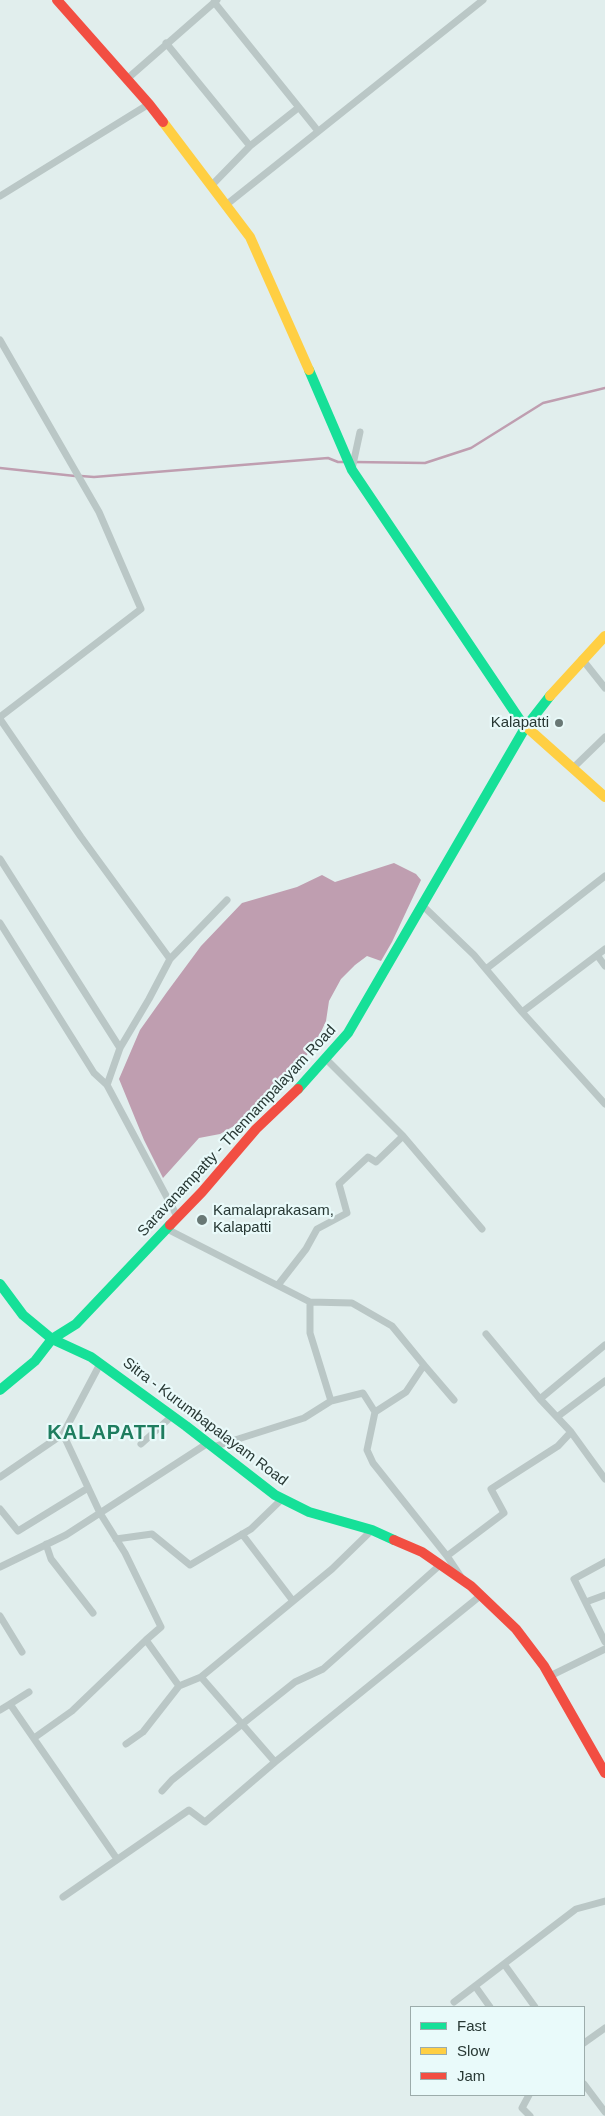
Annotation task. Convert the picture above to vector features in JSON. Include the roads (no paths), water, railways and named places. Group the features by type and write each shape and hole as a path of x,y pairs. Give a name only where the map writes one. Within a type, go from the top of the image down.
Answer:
{"main road":[{"path":"57,0 149,104 250,237 352,470 525,728 605,797"},
{"name":"Saravanampatty - Thennampalayam Road","path":"0,1390 29,1366 52,1339 76,1324 167,1230 256,1129 309,1078 348,1033 525,728 582,659 605,636"},
{"name":"Sitra - Kurumbapalayam Road","path":"0,1284 23,1315 52,1339 91,1357 282,1499 308,1512 372,1530 422,1552 464,1582 516,1629 550,1676 602,1761 605,1773"}],"street":[{"path":"226,205 484,0"},
{"path":"127,79 166,42 215,1 318,131"},
{"path":"166,42 250,146"},
{"path":"0,196 149,104"},
{"path":"211,186 250,146 298,108"},
{"path":"0,340 100,512 141,609 0,718 81,837 170,959"},
{"path":"352,470 360,432"},
{"path":"582,659 605,688"},
{"path":"573,768 605,737"},
{"path":"0,859 120,1048"},
{"path":"486,969 605,876"},
{"path":"107,1085 120,1048 170,959 227,900"},
{"path":"422,905 474,955 522,1012 605,1104"},
{"path":"0,923 94,1073 107,1085 178,1218"},
{"path":"522,1012 605,948"},
{"path":"597,955 605,966"},
{"path":"326,1059 403,1136 482,1229"},
{"path":"278,1285 306,1249 318,1229 347,1213 340,1184 368,1157 376,1162 403,1136"},
{"path":"167,1230 310,1302 352,1303 392,1326 454,1400"},
{"path":"310,1302 310,1333 331,1401"},
{"path":"486,1334 540,1399 571,1432 605,1479"},
{"path":"540,1399 605,1345"},
{"path":"0,1477 63,1434 100,1364"},
{"path":"375,1412 406,1392 424,1365"},
{"path":"557,1417 605,1381"},
{"path":"0,1567 66,1535 210,1445 304,1418 331,1401 363,1393 375,1412 367,1450 373,1463 447,1556 464,1582"},
{"path":"141,1444 172,1416"},
{"path":"447,1556 504,1513 491,1489 558,1446 571,1432"},
{"path":"34,1738 72,1711 146,1640 162,1628 125,1553 100,1513 63,1434"},
{"path":"0,1509 18,1531 88,1488"},
{"path":"116,1539 152,1534 190,1565 252,1529 282,1499"},
{"path":"126,1744 143,1732 179,1686 201,1677 332,1569 372,1530"},
{"path":"242,1534 293,1601"},
{"path":"46,1544 51,1558 93,1612"},
{"path":"605,1562 574,1579 605,1642"},
{"path":"162,1791 172,1780 295,1682 324,1668 440,1565"},
{"path":"586,1602 605,1595"},
{"path":"63,1897 189,1810 205,1822 275,1762 480,1596"},
{"path":"0,1616 22,1652"},
{"path":"146,1640 179,1686"},
{"path":"550,1676 605,1649"},
{"path":"201,1677 275,1762"},
{"path":"0,1710 29,1692"},
{"path":"10,1704 117,1859"},
{"path":"454,2002 576,1909 605,1901"},
{"path":"504,1964 534,2006"},
{"path":"475,1986 489,2006"},
{"path":"585,2042 605,2028"},
{"path":"585,2085 605,2112"},
{"path":"528,2096 522,2108 530,2116"}],"waterway":[{"path":"354,462 425,463 471,448 543,403 605,388"},
{"path":"81,476 94,477 328,458 338,462 346,462"},
{"path":"0,468 75,476"}],"place":[{"name":"Kalapatti","path":"559,723"},
{"name":"Kamalaprakasam, Kalapatti","path":"202,1220"}],"district":[{"name":"KALAPATTI","path":"107,1433"}]}
